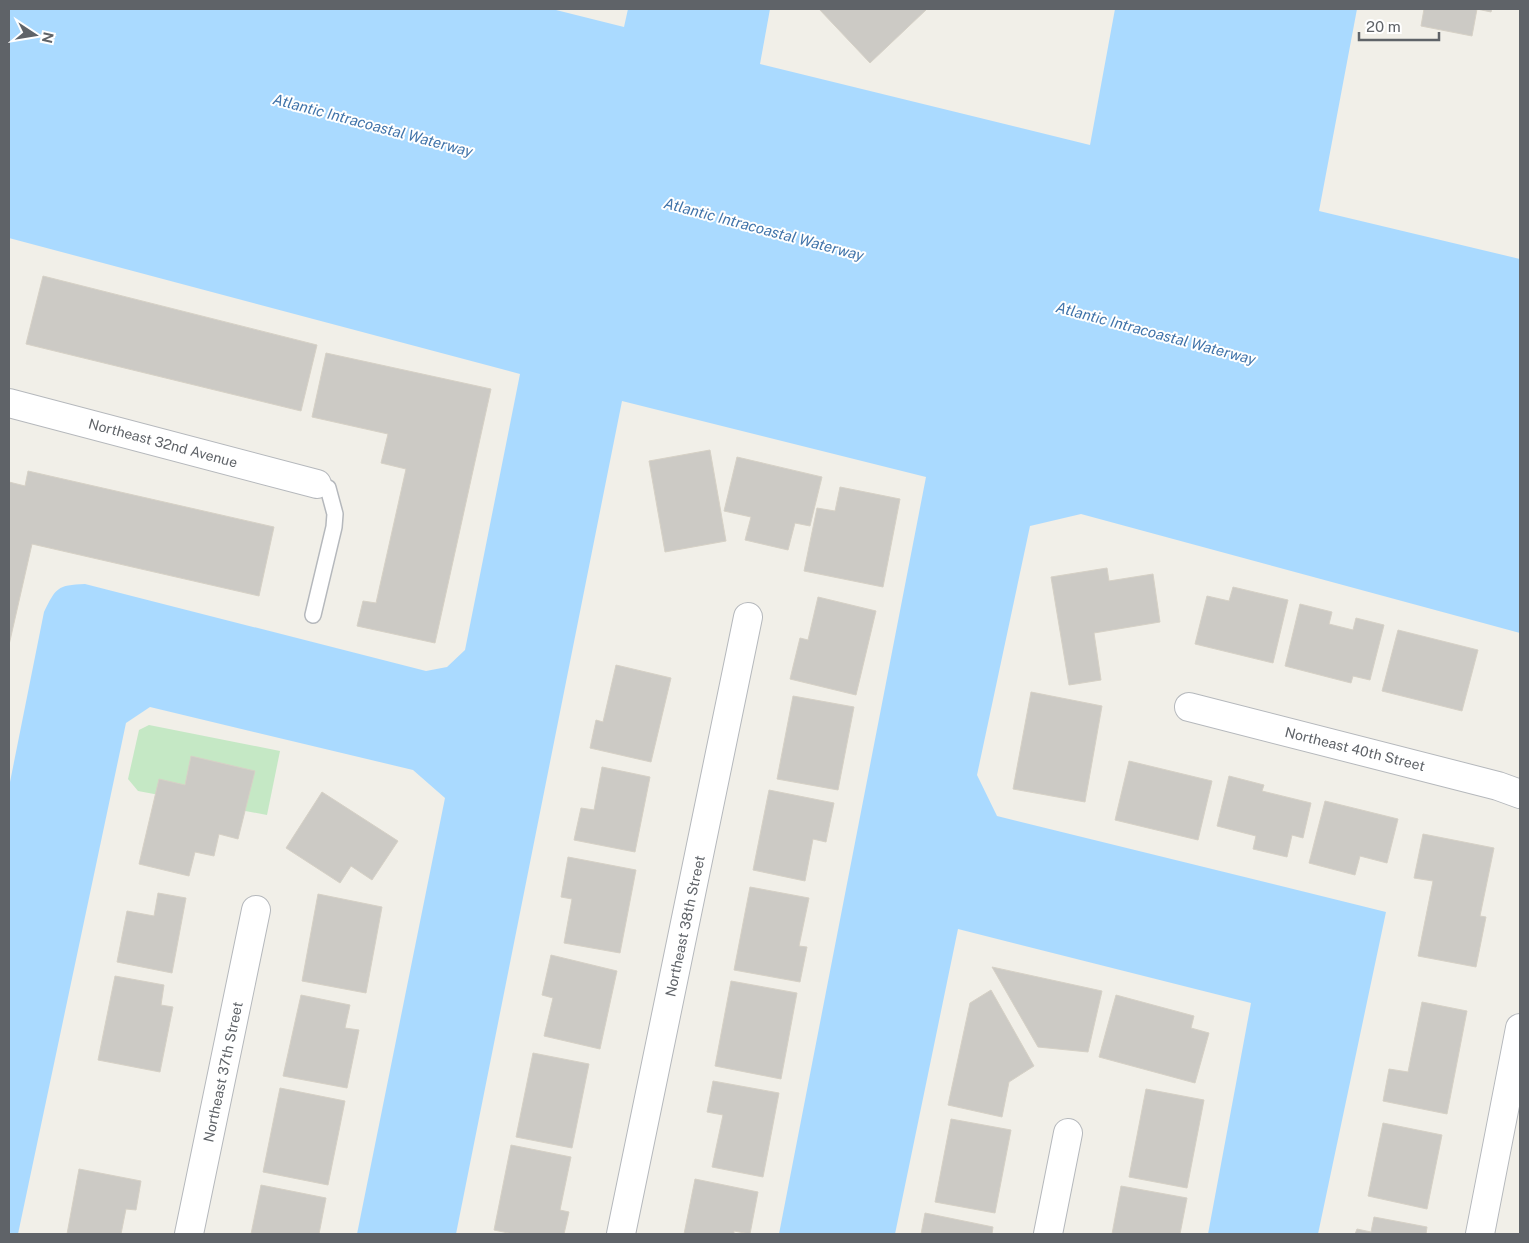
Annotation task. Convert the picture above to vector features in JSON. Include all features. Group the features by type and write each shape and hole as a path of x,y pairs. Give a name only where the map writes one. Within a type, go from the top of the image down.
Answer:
{"street":[{"name":"Northeast 32nd Avenue","path":"9,402 317,484"},
{"name":"Northeast 38th Street","path":"622,1234 748,617"},
{"name":"Northeast 40th Street","path":"1189,707 1498,786 1520,794"},
{"name":"Northeast 37th Street","path":"189,1234 256,910"},
{"path":"1480,1234 1520,1028"},
{"path":"1048,1234 1068,1133"}],"lane":[{"path":"313,615 334,527 335,514 328,488 317,484"}],"green space":[{"path":"149,725 280,751 267,815 138,791 128,779 139,730"}],"water":[{"name":"Atlantic Intracoastal Waterway","path":"9,9 552,9 624,27 628,9 770,9 760,64 1090,145 1115,9 1357,9 1319,211 1520,259 1520,633 1081,514 1030,526 977,775 997,816 1386,912 1318,1234 1208,1234 1251,1003 958,929 895,1234 779,1234 926,477 622,401 456,1234 357,1234 445,798 413,770 150,707 126,723 18,1234 9,1234 9,787 44,612 52,598 58,589 68,585 85,584 426,671 447,667 465,650 520,374 9,238"}],"building":[{"path":"819,9 927,9 870,63"},
{"path":"1424,9 1477,9 1472,36 1421,26"},
{"path":"1477,9 1492,9 1491,12"},
{"path":"43,276 317,345 301,411 26,344"},
{"path":"326,353 491,389 435,643 357,626 363,601 376,603 406,469 381,463 388,434 312,417"},
{"path":"710,450 726,541 665,552 649,461"},
{"path":"737,457 822,477 810,526 795,523 788,550 745,540 751,517 724,511"},
{"path":"28,471 274,527 259,596 32,544 9,645 9,482 25,486"},
{"path":"840,487 900,499 883,587 804,571 817,508 835,511"},
{"path":"1107,568 1109,581 1153,574 1160,622 1094,633 1101,680 1069,685 1051,577"},
{"path":"1233,587 1288,600 1273,663 1195,644 1207,596 1229,601"},
{"path":"818,597 876,611 856,695 790,679 800,638 808,640"},
{"path":"1300,604 1332,612 1329,624 1353,630 1356,618 1384,625 1370,680 1353,676 1351,683 1285,666"},
{"path":"1398,630 1478,650 1462,711 1382,691"},
{"path":"616,665 671,678 651,762 590,748 596,720 603,722"},
{"path":"1031,692 1102,706 1085,802 1013,789"},
{"path":"793,696 854,707 838,790 777,779"},
{"path":"191,756 255,771 238,839 219,834 214,856 195,852 189,876 139,864 159,779 185,785"},
{"path":"1129,761 1212,781 1198,840 1115,820"},
{"path":"602,767 650,777 635,852 574,840 581,808 594,810"},
{"path":"1229,776 1264,785 1262,791 1311,803 1303,838 1292,835 1287,857 1253,849 1256,836 1217,826"},
{"path":"769,790 834,803 826,842 813,839 805,881 753,870"},
{"path":"322,792 398,841 372,880 351,866 340,883 286,848"},
{"path":"1325,801 1398,819 1387,863 1360,856 1355,875 1309,863"},
{"path":"1423,834 1494,848 1480,916 1486,917 1476,967 1418,956 1433,881 1414,878"},
{"path":"568,857 636,870 620,953 564,943 572,899 561,897"},
{"path":"750,887 809,898 799,946 807,947 800,982 734,970"},
{"path":"158,893 186,898 172,973 117,962 127,911 154,916"},
{"path":"318,894 382,907 366,993 302,981"},
{"path":"551,955 617,971 600,1049 544,1036 553,998 542,995"},
{"path":"992,967 1102,991 1088,1052 1038,1047"},
{"path":"115,976 164,985 161,1005 173,1007 160,1072 98,1060"},
{"path":"731,981 797,993 781,1079 715,1066"},
{"path":"991,990 1034,1066 1009,1082 1002,1117 948,1105 970,1003"},
{"path":"301,995 350,1005 345,1028 359,1030 347,1088 283,1076"},
{"path":"1116,995 1194,1016 1191,1028 1209,1033 1195,1083 1099,1057"},
{"path":"1422,1002 1467,1011 1447,1114 1383,1101 1389,1069 1408,1072"},
{"path":"533,1053 589,1064 572,1148 516,1137"},
{"path":"713,1081 779,1093 763,1177 712,1167 723,1115 707,1112"},
{"path":"280,1088 345,1101 328,1185 263,1172"},
{"path":"1146,1089 1204,1100 1187,1188 1129,1177"},
{"path":"951,1119 1011,1130 995,1213 935,1202"},
{"path":"1383,1123 1442,1135 1427,1209 1368,1196"},
{"path":"511,1145 571,1157 560,1210 569,1212 564,1234 513,1234 494,1230"},
{"path":"79,1169 141,1181 136,1210 126,1209 121,1234 67,1234"},
{"path":"695,1179 758,1192 750,1234 734,1231 734,1234 684,1234"},
{"path":"261,1185 326,1198 319,1234 251,1234"},
{"path":"1121,1186 1187,1198 1180,1234 1112,1234"},
{"path":"925,1213 993,1227 992,1234 921,1234"},
{"path":"1374,1217 1427,1227 1426,1234 1355,1234 1357,1229 1371,1232"}]}
